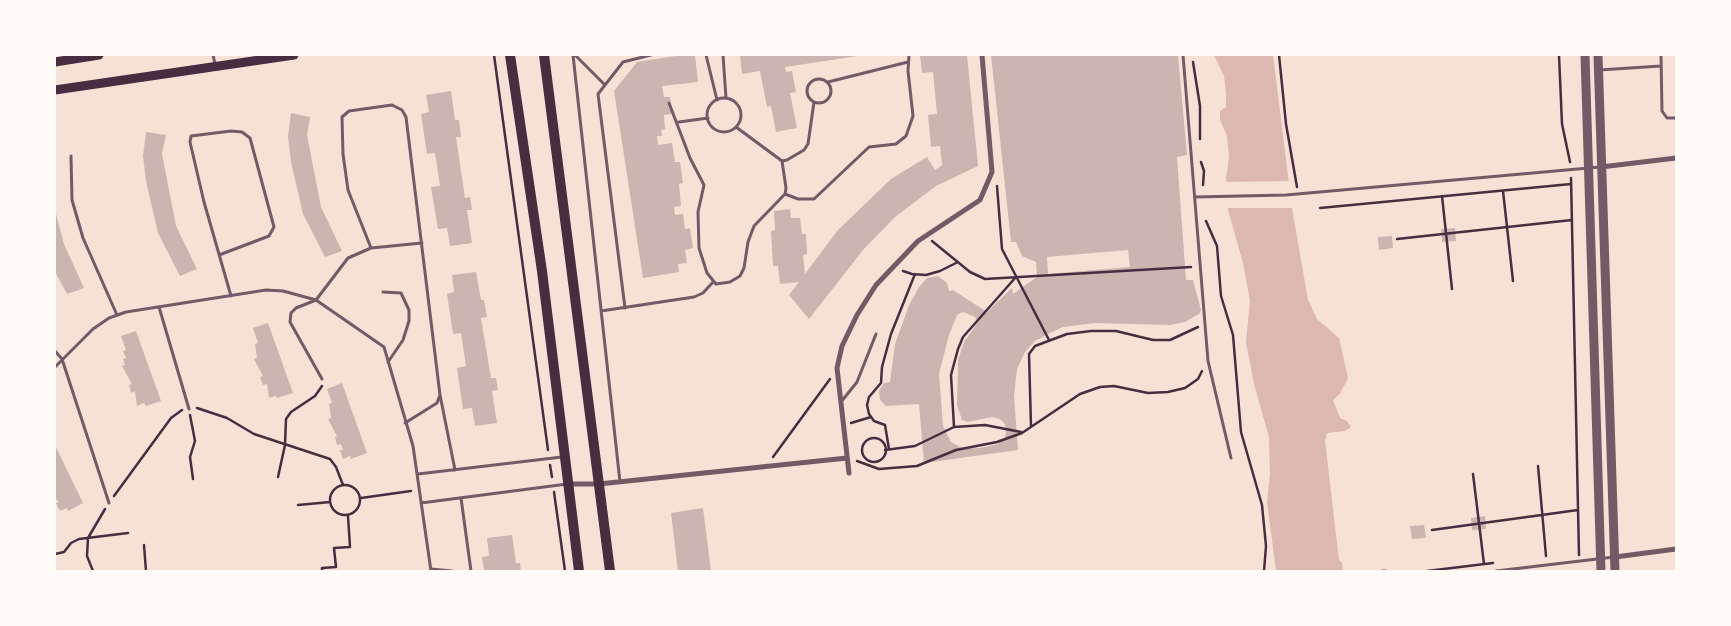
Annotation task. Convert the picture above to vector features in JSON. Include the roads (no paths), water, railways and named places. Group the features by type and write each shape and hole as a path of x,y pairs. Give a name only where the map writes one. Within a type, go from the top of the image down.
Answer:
{"main road":[{"path":"55,62 99,55"},
{"path":"55,90 294,55"},
{"path":"510,55 542,271 579,571"},
{"path":"544,55 610,571"}],"street":[{"path":"849,473 837,368 842,346 857,315 876,285 893,266 925,236 980,200 992,172 982,55"},
{"path":"1585,55 1601,571"},
{"path":"1598,55 1600,167 1615,571"},
{"path":"1600,167 1676,158"},
{"path":"568,484 599,484 766,467 847,455"},
{"path":"1615,557 1676,549"}],"lane":[{"path":"213,55 215,66"},
{"path":"574,55 605,85"},
{"path":"574,55 620,482"},
{"path":"625,308 598,94 623,62 651,55"},
{"path":"706,55 717,100"},
{"path":"723,55 726,98"},
{"path":"785,194 798,199 814,199 869,148 896,144 906,136 913,116 909,55"},
{"path":"1183,55 1208,362 1231,458"},
{"path":"1661,55 1662,111 1667,118 1676,118"},
{"path":"828,82 832,92 829,99 822,103 814,102 808,97 808,85 819,78 828,82 908,62"},
{"path":"1598,70 1661,66"},
{"path":"726,98 740,108 741,119 736,127 730,131 718,131 710,124 708,118 709,107 717,100 726,98"},
{"path":"782,161 794,156 808,144 814,102"},
{"path":"669,103 678,122 690,158 704,185 698,212 698,248 704,267 713,282 722,284 740,276 744,268 748,242 754,226 785,194 786,188 782,161 736,127"},
{"path":"371,248 348,190 343,154 342,117 349,111 392,105 402,110 406,117 440,395 456,470"},
{"path":"678,122 708,118"},
{"path":"219,255 269,236 274,227 274,217 250,138 242,132 231,131 191,136 193,155 219,255 231,296"},
{"path":"71,156 72,200 83,238 117,315"},
{"path":"1195,197 1286,195 1600,167"},
{"path":"322,379 290,322 291,313 296,308 316,300 348,258 371,248 422,243"},
{"path":"601,311 694,297 703,293 713,282"},
{"path":"55,367 93,329 117,315 266,290 282,291 316,300 384,347 413,446 431,570 452,571"},
{"path":"383,292 401,293 409,310 409,321 403,340 388,362"},
{"path":"159,307 189,409"},
{"path":"841,403 857,382 876,334"},
{"path":"55,351 62,359 109,503"},
{"path":"406,423 436,403 440,395"},
{"path":"418,474 565,457"},
{"path":"421,502 568,484"},
{"path":"461,498 470,571"},
{"path":"1496,571 1615,557"}]}
